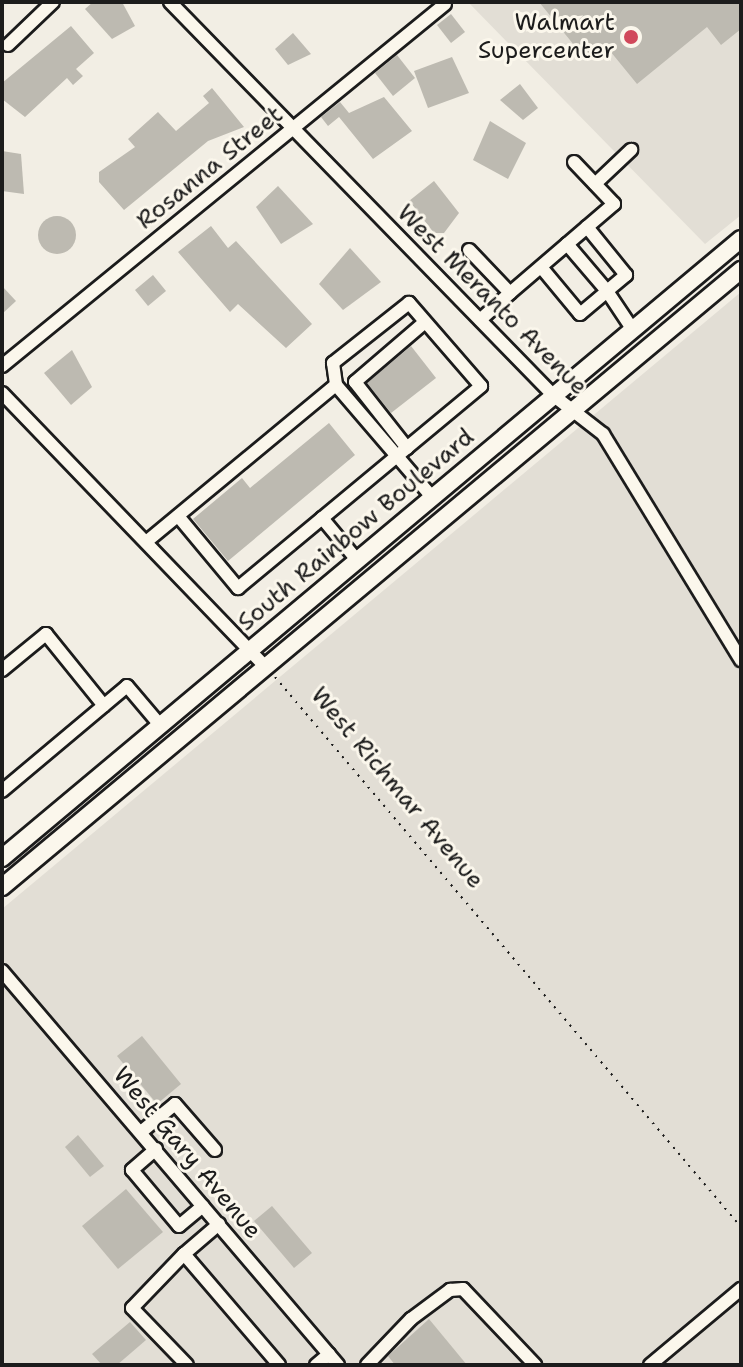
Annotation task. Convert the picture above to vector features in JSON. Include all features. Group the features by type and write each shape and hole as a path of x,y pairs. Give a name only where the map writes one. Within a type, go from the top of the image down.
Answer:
{"main road":[{"name":"South Rainbow Boulevard","path":"2,858 741,239"},
{"name":"South Rainbow Boulevard","path":"2,887 741,270"}],"street":[{"path":"8,45 53,2"},
{"name":"West Meranto Avenue","path":"170,2 554,396 603,434 741,660"},
{"name":"Rosanna Street","path":"2,366 445,4"},
{"path":"595,184 631,150"},
{"path":"480,320 614,204 574,162"},
{"path":"541,267 580,314 626,275 587,227"},
{"path":"567,244 607,291 633,330"},
{"path":"469,250 510,293"},
{"path":"178,516 238,588 402,452 481,386 409,303 333,363 336,385 402,452"},
{"path":"425,322 355,382 433,498"},
{"path":"146,542 336,385"},
{"path":"2,393 266,667"},
{"path":"322,518 357,560"},
{"path":"2,670 46,634 104,706"},
{"path":"2,791 127,686 160,725"},
{"name":"West Gary Avenue","path":"2,971 338,1365"},
{"path":"141,1132 175,1104 215,1150"},
{"path":"156,1149 132,1170 179,1226 203,1206"},
{"path":"187,1365 132,1308 184,1254 219,1224"},
{"path":"184,1254 279,1365"},
{"path":"367,1365 411,1319 450,1290 463,1289 535,1365"},
{"path":"650,1365 741,1289"},
{"path":"316,1365 329,1354"}],"path":[{"name":"West Richmar Avenue","path":"266,667 741,1227"}],"shaded area":[{"path":"468,2 741,2 741,215 705,244"},
{"path":"741,292 741,1365 2,1365 2,909"}],"building":[{"path":"93,2 122,2 135,26 112,39 85,9"},
{"name":"Walmart Supercenter","path":"539,2 741,2 741,29 721,45 707,27 637,84 606,46 587,61"},
{"path":"451,14 465,32 451,43 437,25"},
{"path":"71,26 94,53 76,69 83,76 73,85 67,78 25,117 2,99 2,83"},
{"path":"293,33 311,54 288,65 275,49"},
{"path":"397,55 415,78 393,96 375,73"},
{"path":"452,57 469,93 428,108 414,71"},
{"path":"520,84 538,108 523,120 500,100"},
{"path":"212,88 244,127 208,141 124,210 99,182 99,172 135,147 128,139 158,112 176,131 209,103 203,96"},
{"path":"384,97 412,131 373,159 339,117 328,126 321,117 340,102 349,113"},
{"path":"490,121 526,143 508,179 473,160"},
{"path":"2,151 21,154 24,194 2,191"},
{"path":"434,181 459,213 444,233 434,233 409,201"},
{"path":"278,186 313,224 281,244 256,207"},
{"path":"57,216 70,222 76,235 70,248 57,254 44,248 38,235 44,222"},
{"path":"211,226 228,248 236,241 312,324 286,348 238,304 230,312 178,252"},
{"path":"350,248 381,282 343,310 319,284"},
{"path":"153,275 166,291 148,306 135,290"},
{"path":"2,286 16,301 2,314"},
{"path":"411,346 436,378 391,413 367,383"},
{"path":"72,350 92,387 71,405 44,373"},
{"path":"329,423 355,455 228,561 193,519 242,478 250,488"},
{"path":"142,1036 181,1084 157,1104 117,1056"},
{"path":"78,1135 104,1166 90,1177 65,1147"},
{"path":"126,1189 163,1232 118,1269 82,1226"},
{"path":"272,1206 312,1253 294,1268 254,1221"},
{"path":"429,1319 467,1365 395,1365 388,1356"},
{"path":"130,1322 146,1340 117,1365 102,1365 92,1354"}],"place":[{"name":"Walmart Supercenter","path":"631,37"}]}
